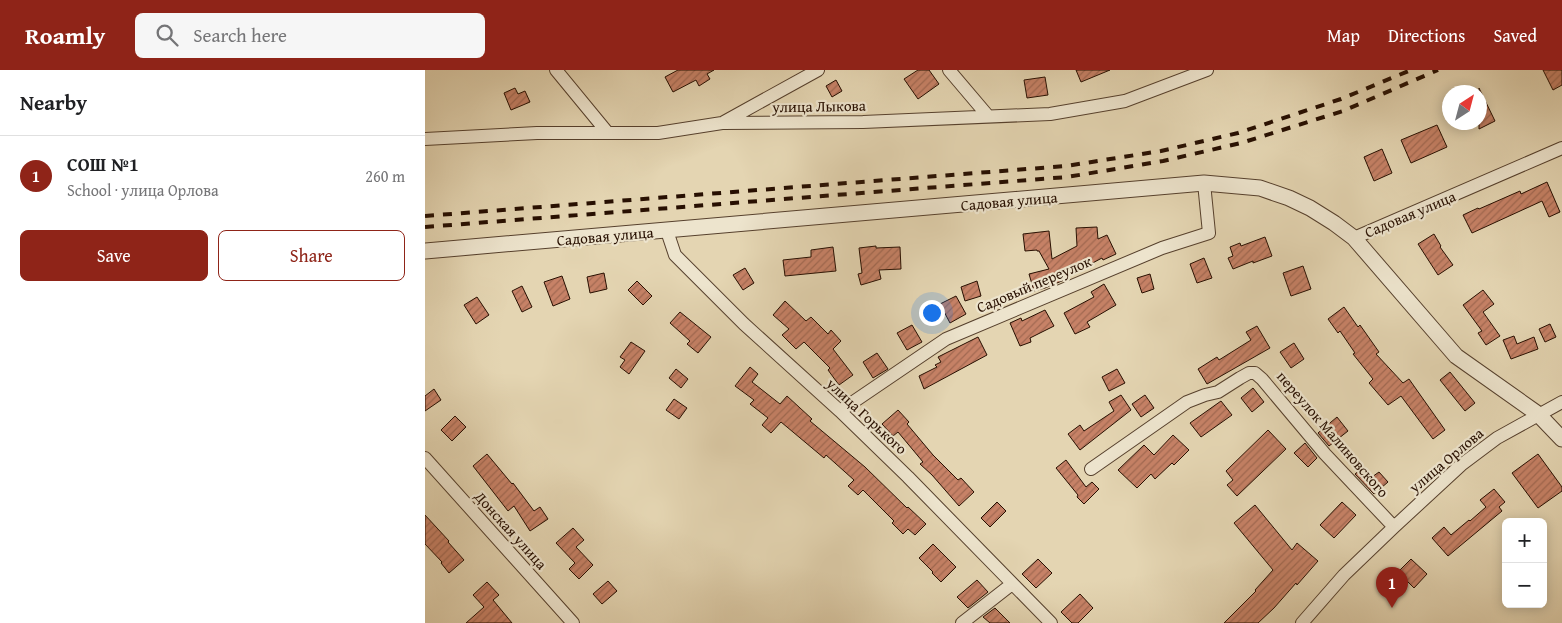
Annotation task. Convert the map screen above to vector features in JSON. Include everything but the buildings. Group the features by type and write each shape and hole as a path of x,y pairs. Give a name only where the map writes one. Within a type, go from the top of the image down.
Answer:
{"street":[{"path":"556,70 607,132"},
{"path":"722,123 818,70"},
{"path":"949,70 988,116"},
{"name":"улица Лыкова","path":"425,140 537,133 658,133 722,123 863,122 1050,114 1125,101 1207,70"},
{"name":"Садовая улица","path":"425,251 1204,183 1260,188 1289,198 1310,208 1354,238 1562,148"},
{"name":"Садовый переулок","path":"840,411 946,339 1162,248 1209,233 1204,183"},
{"name":"улица Горького","path":"667,231 675,255 744,324 840,411 908,477 1051,623"},
{"path":"1354,238 1456,356 1539,414 1562,439"},
{"name":"переулок Малиновского","path":"1091,470 1187,402 1218,392 1249,373 1255,373 1325,454 1394,527"},
{"name":"улица Орлова","path":"1302,623 1344,575 1461,465 1497,438 1562,402"},
{"name":"Донская улица","path":"425,458 573,623"},
{"path":"962,623 1012,584"}],"railway":[{"path":"425,216 1066,166 1161,151 1238,133 1341,99 1411,70"},
{"path":"425,227 1067,177 1163,161 1241,143 1343,111 1438,70"}],"place":[{"name":"СОШ №1","path":"1392,608"}]}
